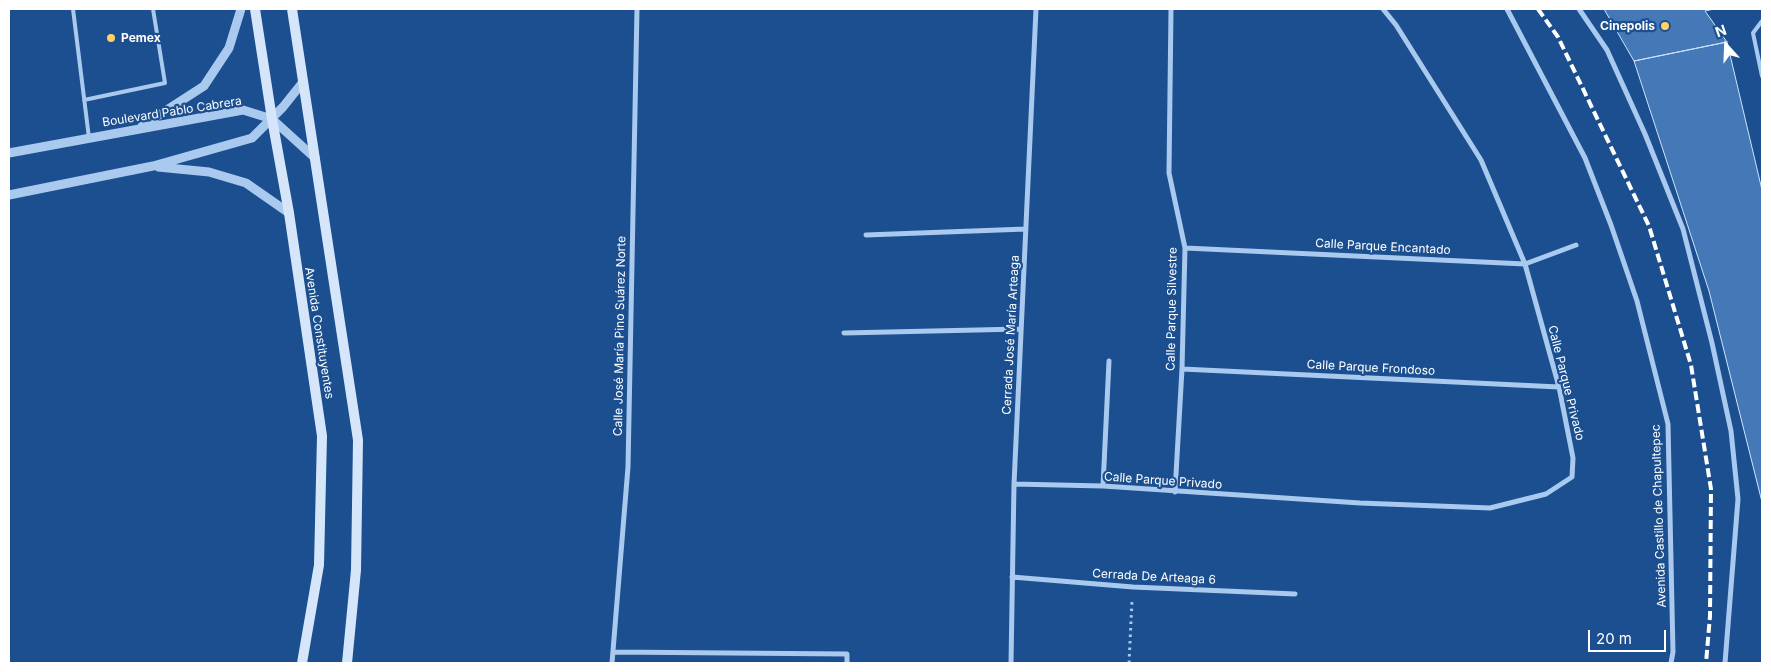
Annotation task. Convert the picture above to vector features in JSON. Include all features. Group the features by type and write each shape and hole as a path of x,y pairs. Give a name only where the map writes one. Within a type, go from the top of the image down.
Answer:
{"main road":[{"name":"Avenida Constituyentes","path":"255,9 289,213 322,436 319,565 302,663"},
{"name":"Avenida Constituyentes","path":"292,9 358,440 356,570 346,663"}],"street":[{"path":"138,128 204,86 229,48 241,9"},
{"name":"Calle José María Pino Suárez Norte","path":"612,663 628,466 637,9"},
{"name":"Cerrada José María Arteaga","path":"1011,663 1014,484 1036,9"},
{"name":"Calle Parque Silvestre","path":"1171,9 1169,173 1185,248 1182,369 1175,492"},
{"name":"Calle Parque Privado","path":"1014,484 1103,486 1360,503 1490,508 1546,494 1572,477 1573,458 1559,387 1525,264 1481,160 1396,25 1383,9"},
{"name":"Avenida Castillo de Chapultepec","path":"1507,9 1585,158 1611,225 1637,301 1668,424 1673,652 1670,663"},
{"path":"1579,9 1607,50 1683,229 1712,343 1731,431 1738,499 1725,663"},
{"path":"9,195 153,166 252,138 272,119 303,82"},
{"name":"Boulevard Pablo Cabrera","path":"9,153 243,110 272,119"},
{"path":"272,119 315,158"},
{"path":"153,166 209,172 246,183 289,213"},
{"path":"866,235 1026,229"},
{"name":"Calle Parque Encantado","path":"1185,248 1525,264 1576,245"},
{"path":"844,333 1021,329"},
{"path":"1103,486 1109,361"},
{"name":"Calle Parque Frondoso","path":"1182,369 1559,387"},
{"name":"Cerrada De Arteaga 6","path":"1012,577 1133,587 1295,594"},
{"path":"613,652 847,654 847,663"}],"lane":[{"path":"73,9 89,138"},
{"path":"84,100 165,83 153,9"},
{"path":"1762,21 1753,33 1762,76"}],"path":[{"path":"1129,663 1133,587"}],"building":[{"name":"Cinepolis","path":"1604,9 1714,9 1705,11 1727,42 1634,61"},
{"path":"1727,42 1762,190 1762,502 1709,291 1634,61"}],"railway":[{"path":"1538,9 1558,37 1649,226 1691,365 1711,489 1710,616 1706,663"}],"place":[{"name":"Cinepolis","path":"1665,26"},
{"name":"Pemex","path":"111,38"}]}
